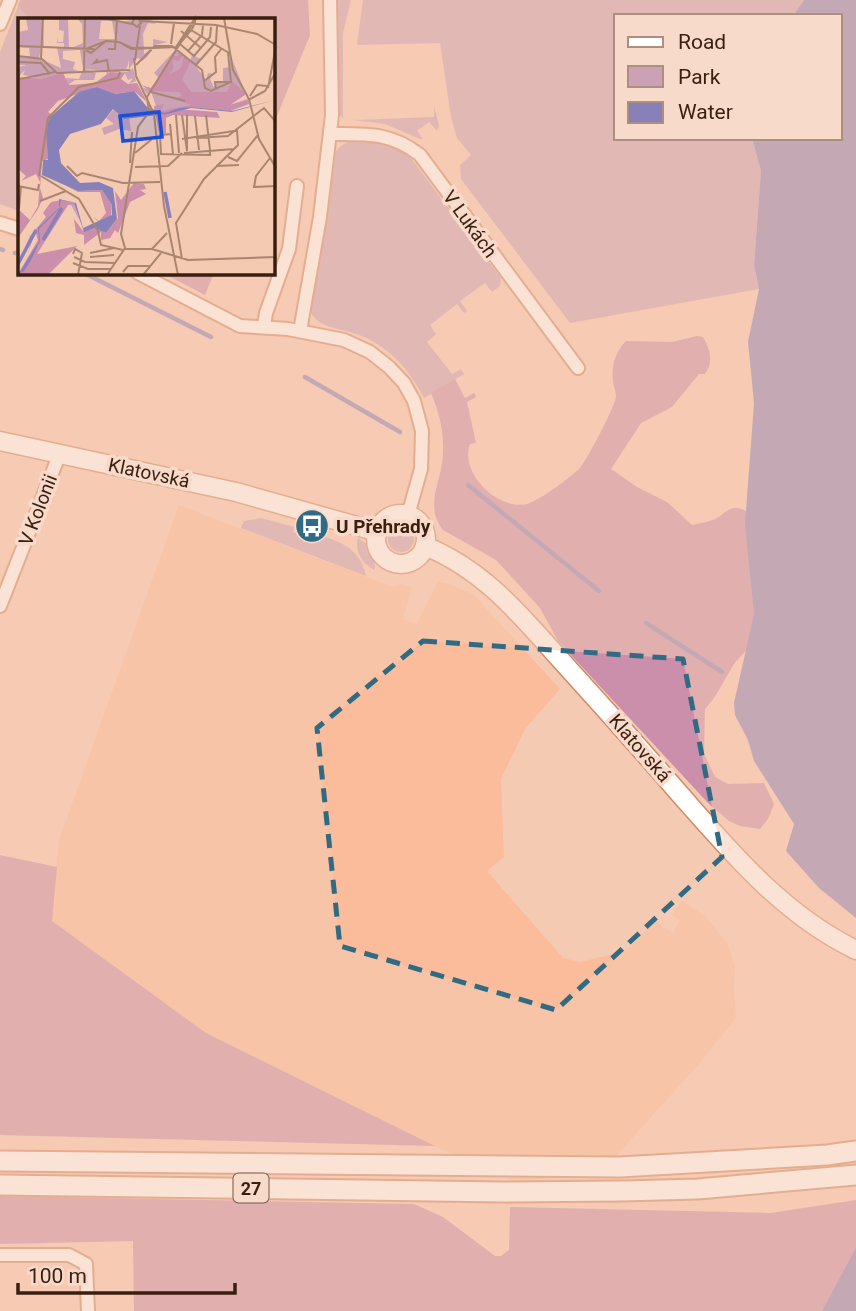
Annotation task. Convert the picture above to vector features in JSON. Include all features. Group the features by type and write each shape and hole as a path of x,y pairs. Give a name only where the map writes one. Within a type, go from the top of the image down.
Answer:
{"highway":[{"name":"27","path":"0,1161 620,1167 802,1157 856,1151"},
{"name":"27","path":"0,1185 503,1192 698,1189 856,1175"}],"main road":[{"name":"Klatovská","path":"0,441 236,492 378,532"},
{"path":"408,515 417,519 423,527 425,546 414,560 403,564 393,562 381,552 377,541 378,532 388,518 408,515"},
{"name":"Klatovská","path":"425,546 468,568 506,598 765,886 816,927 856,950"}],"street":[{"path":"0,24 10,0"},
{"path":"300,331 320,217 332,115 330,0"},
{"name":"V Lukách","path":"330,134 386,136 420,155 578,368"},
{"path":"264,326 266,313 289,249 298,186"},
{"path":"0,223 18,229"},
{"path":"142,275 240,326 264,326 344,340 363,348 389,367 408,391 420,420 423,449 421,469 408,515"},
{"name":"V Kolonii","path":"0,606 60,453"},
{"path":"0,1255 69,1255 86,1264 88,1311"}],"highlighted area":[{"path":"423,641 683,659 722,857 556,1010 340,946 317,728"}],"shaded area":[{"path":"20,0 308,0 310,35 275,121 275,18 28,18 18,6"},
{"path":"167,275 213,275 205,295"},
{"path":"703,337 709,351 710,360 705,374 699,374 672,407 641,423 611,469 637,487 667,502 692,525 715,519 732,508 746,511 754,623 745,652 735,662 705,709 704,754 715,777 728,784 764,783 774,804 760,829 729,821 709,804 558,641 540,608 496,560 443,530 435,511 443,444 440,422 431,393 455,379 465,398 474,393 476,397 467,402 476,443 470,444 470,467 476,478 493,496 516,505 527,504 555,488 584,463 615,401 614,364 619,349 626,341 672,342"},
{"path":"179,505 393,587 401,584 412,588 403,619 417,624 438,582 473,594 560,689 525,729 501,779 504,857 487,871 563,958 580,962 614,954 630,947 655,921 673,933 680,920 672,915 682,901 705,916 727,943 735,967 736,1018 697,1066 614,1158 589,1177 509,1180 435,1146 206,1033 51,921 59,840"},
{"path":"0,855 57,867 52,921 206,1033 435,1146 0,1135"},
{"path":"0,1196 414,1204 443,1217 495,1256 501,1256 509,1250 510,1207 770,1213 856,1200 856,1247 822,1311 134,1311 133,1241 0,1244"}],"green space":[{"path":"336,0 351,0 343,33 343,119 336,109"},
{"path":"363,0 804,0 794,14 614,14 614,140 753,140 761,171 754,265 759,289 570,323 461,179 460,165 471,155 457,138 451,117 440,43 357,45"},
{"path":"18,6 28,18 18,18 18,211 0,204 0,52"},
{"path":"434,106 439,125 437,131 429,122 417,131 423,139 385,124 354,120 434,117"},
{"path":"355,140 384,143 398,148 410,157 501,278 500,286 492,292 485,283 460,301 467,311 464,313 457,304 430,325 436,334 427,342 452,374 461,369 464,374 424,398 406,370 389,353 365,337 321,323 309,307 322,248 334,155 343,145"},
{"path":"261,518 294,527 293,532 304,535 306,531 344,544 357,556 366,576 241,528 244,521"},
{"path":"401,526 410,530 414,539 410,548 401,552 392,548 388,539 392,530"},
{"path":"358,538 371,551 375,570 360,557"}],"water":[{"path":"804,0 856,0 856,918 819,888 786,851 794,824 754,761 748,740 735,715 734,703 754,614 745,524 754,403 748,342 759,289 754,265 761,171 753,140 842,140 842,14 794,14"},
{"path":"856,1247 856,1311 822,1311 825,1305"}],"waterway":[{"path":"88,275 211,337"},
{"path":"305,377 400,432"},
{"path":"468,485 599,591"},
{"path":"646,623 722,672"}],"place":[{"name":"U Přehrady","path":"312,526"}]}
